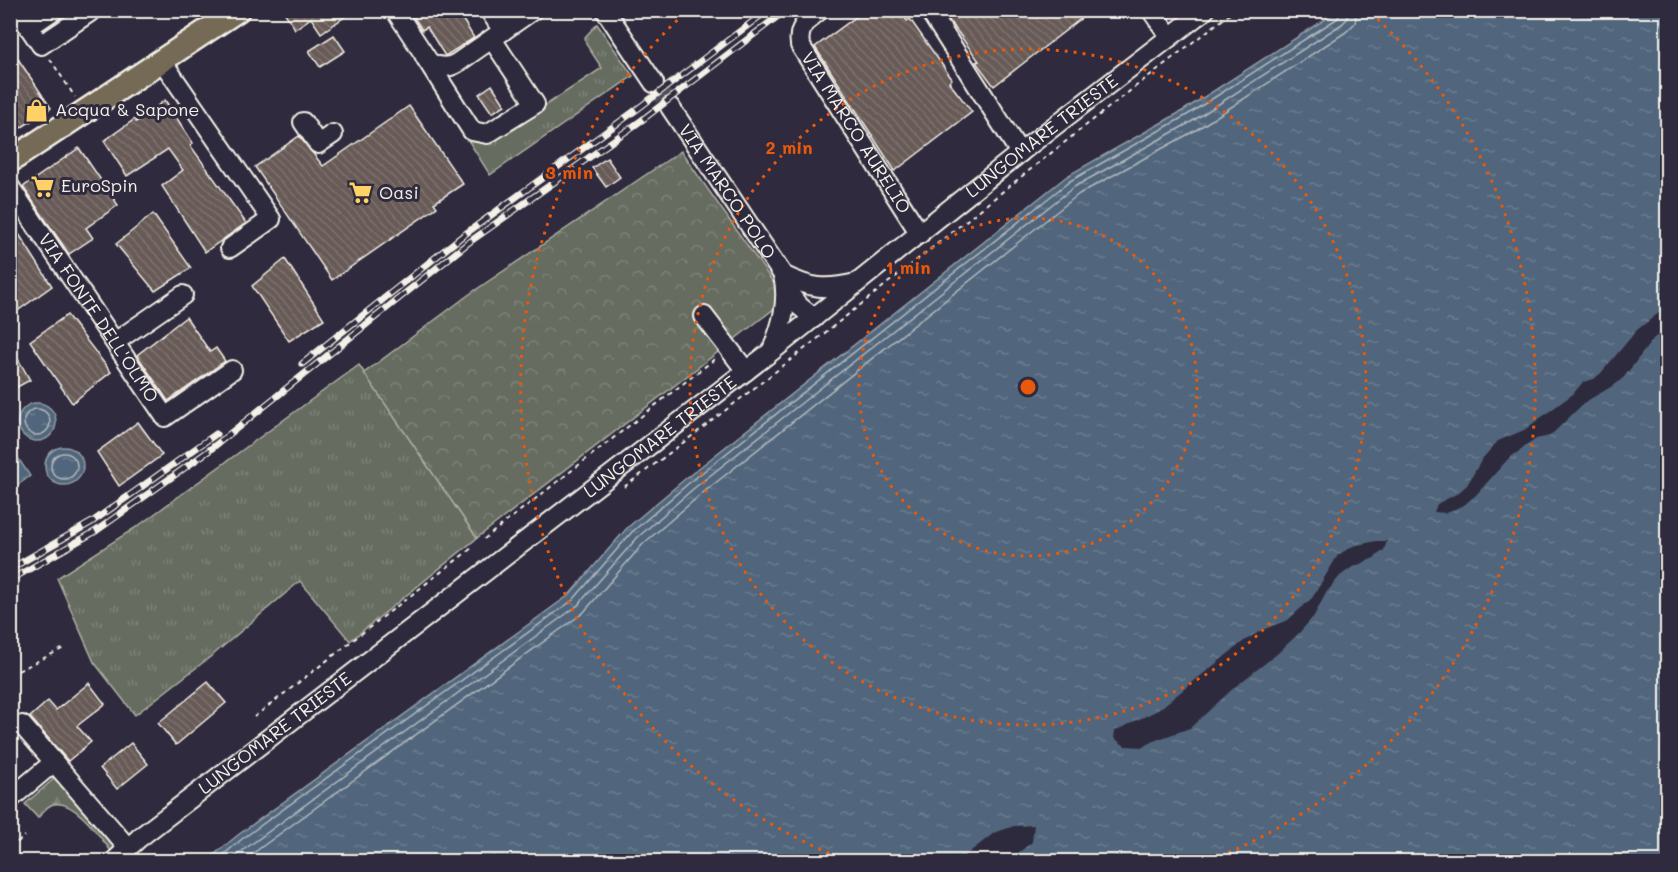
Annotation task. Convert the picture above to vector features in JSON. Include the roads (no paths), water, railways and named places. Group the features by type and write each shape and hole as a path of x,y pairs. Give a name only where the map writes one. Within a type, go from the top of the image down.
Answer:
{"main road":[{"path":"10,161 238,10"}],"street":[{"path":"17,10 41,45 93,10"},
{"path":"29,27 54,10"},
{"path":"395,10 472,131 487,134 535,104 497,35 489,10"},
{"path":"425,57 434,65 446,68 452,66 532,10"},
{"path":"605,10 654,83"},
{"name":"VIA MARCO AURELIO","path":"820,10 801,29 799,41 803,51 920,234"},
{"path":"929,10 1020,153"},
{"path":"1151,10 1170,37"},
{"name":"LUNGOMARE TRIESTE","path":"113,861 772,351 1204,10"},
{"path":"162,61 271,219 230,248"},
{"name":"VIA MARCO POLO","path":"670,107 789,282 798,305 814,318"},
{"path":"303,122 318,144 333,134"},
{"name":"VIA FONTE DELL'OLMO","path":"10,187 165,417 232,370"},
{"path":"772,351 782,321 789,282 829,289 860,282"},
{"path":"115,342 183,295"},
{"path":"704,316 746,371"},
{"path":"22,725 128,848"},
{"path":"10,799 54,762"}],"water":[{"path":"1338,11 1667,11 1667,861 205,862 238,835 569,595 627,528 685,479 1067,176 1184,110"},
{"path":"37,403 44,404 50,409 55,415 55,429 50,435 44,440 37,441 30,440 24,435 19,429 18,422 19,415 24,409 30,404"},
{"path":"64,447 71,448 77,453 82,459 82,473 77,479 71,484 64,485 57,484 51,479 46,473 45,466 46,459 51,453 57,448"},
{"path":"12,449 30,476 11,490 10,450"}],"tunnel":[{"path":"654,83 670,107"}],"railway":[{"path":"302,364 461,237 636,110 768,10"},
{"path":"10,580 96,531 207,452 468,243 642,120 786,10"},
{"path":"10,569 92,522 216,434"}],"place":[{"name":"Acqua & Sapone","path":"37,110"},
{"name":"EuroSpin","path":"43,186"},
{"name":"Oasi","path":"361,193"}]}
